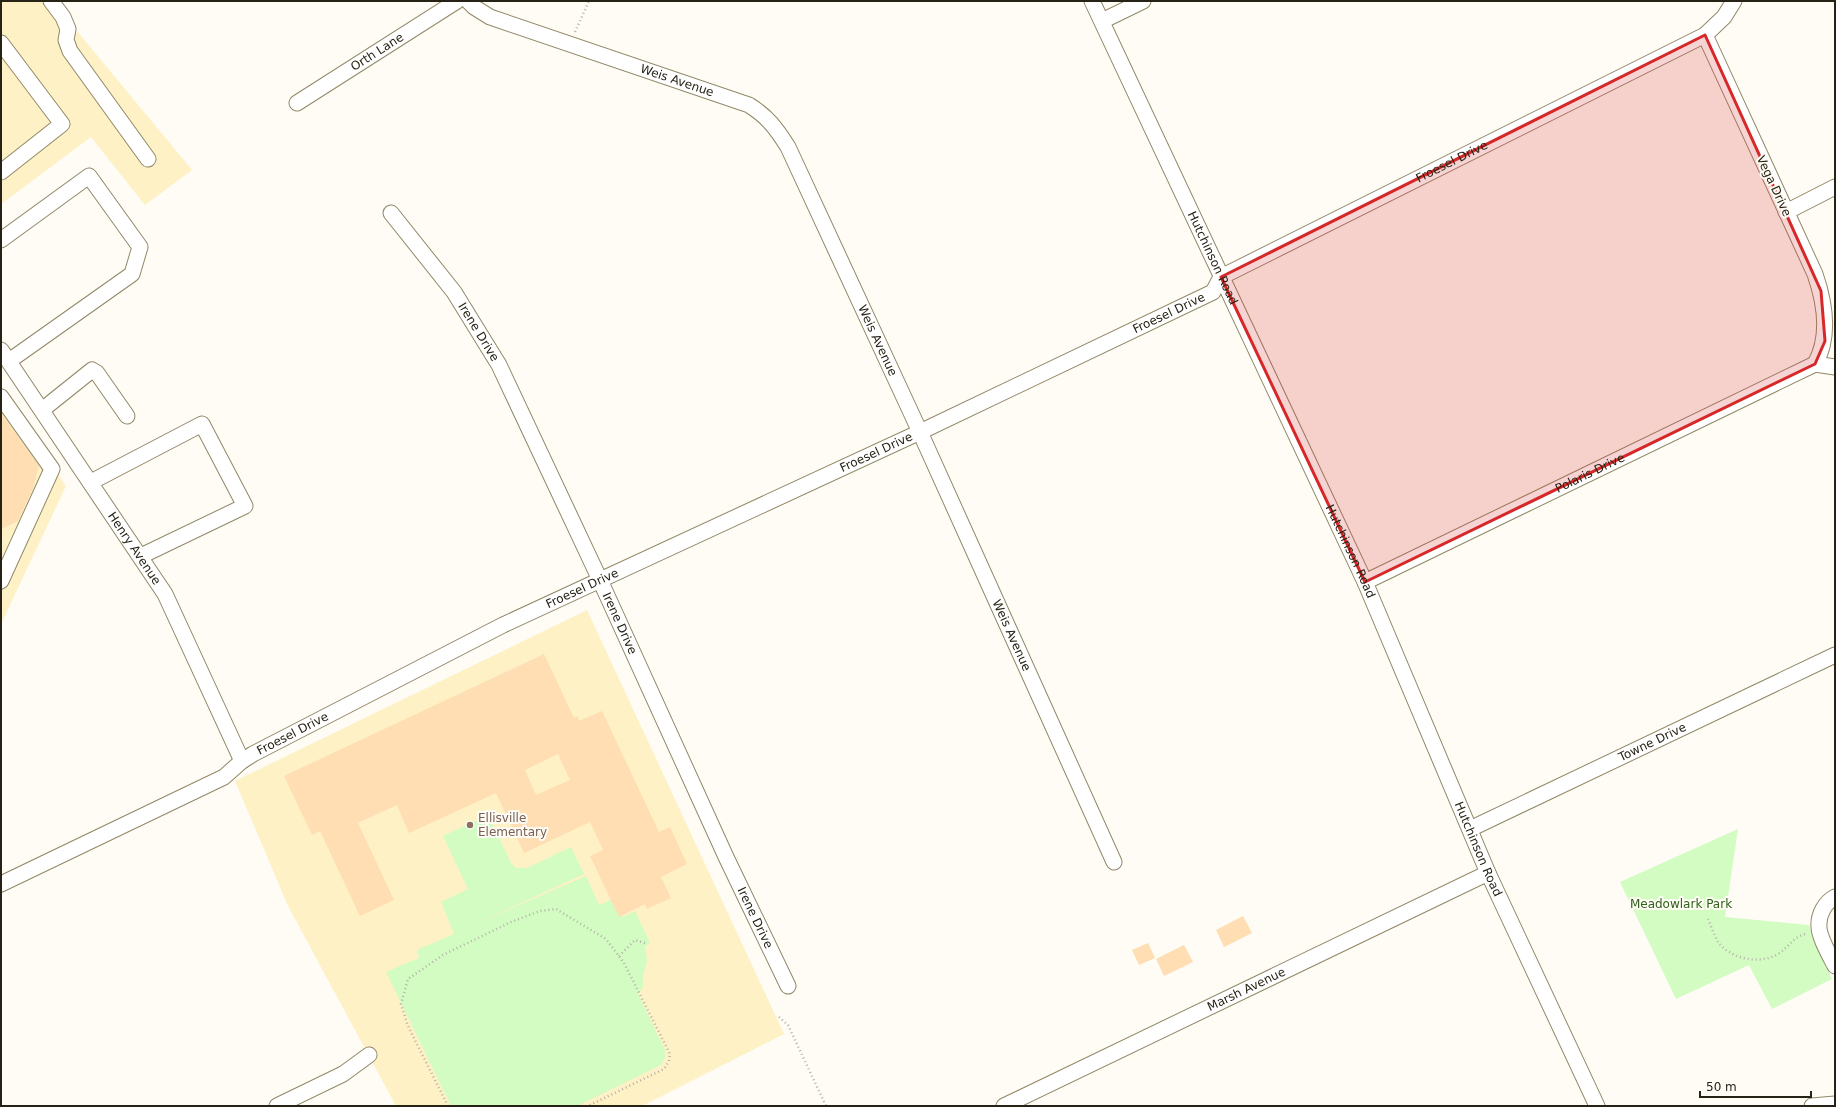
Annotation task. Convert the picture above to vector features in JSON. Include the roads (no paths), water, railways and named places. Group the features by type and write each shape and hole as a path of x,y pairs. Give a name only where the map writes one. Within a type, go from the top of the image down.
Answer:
{"street":[{"path":"51,1 63,17 68,28 66,40 70,51 148,159"},
{"name":"Orth Lane","path":"297,103 457,1"},
{"name":"Weis Avenue","path":"468,1 474,7 490,17 749,105 764,114 777,129 788,146 920,432 1114,862"},
{"name":"Hutchinson Road","path":"1092,1 1365,582 1488,873 1597,1106"},
{"path":"1102,21 1144,1"},
{"name":"Froesel Drive","path":"1,884 224,777 242,761 260,750 503,625 920,432 1213,292 1221,277 1705,35 1724,16 1734,1"},
{"name":"Vega Drive","path":"1705,35 1821,291 1828,335"},
{"path":"1,43 62,124 1,172"},
{"path":"1,240 89,176 140,247 132,274 5,355"},
{"path":"1786,212 1835,187"},
{"name":"Irene Drive","path":"391,213 454,292 499,365 600,580 726,857 788,986"},
{"path":"1828,335 1822,353 1815,364 1835,367"},
{"name":"Henry Avenue","path":"5,355 165,594 242,761"},
{"name":"Polaris Drive","path":"1365,582 1815,364"},
{"path":"42,410 92,370 97,372 127,416"},
{"path":"1,397 52,469 1,581"},
{"path":"91,482 202,424 245,506 141,556"},
{"name":"Towne Drive","path":"1470,829 1835,655"},
{"name":"Marsh Avenue","path":"1004,1106 1488,873"},
{"path":"1835,897 1824,907 1819,927 1835,966"},
{"path":"277,1106 343,1074 369,1055"},
{"path":"1812,1106 1835,1104"}],"place":[{"name":"Ellisville Elementary","path":"470,825"}],"park label":[{"name":"Meadowlark Park","path":"1681,904"}]}
